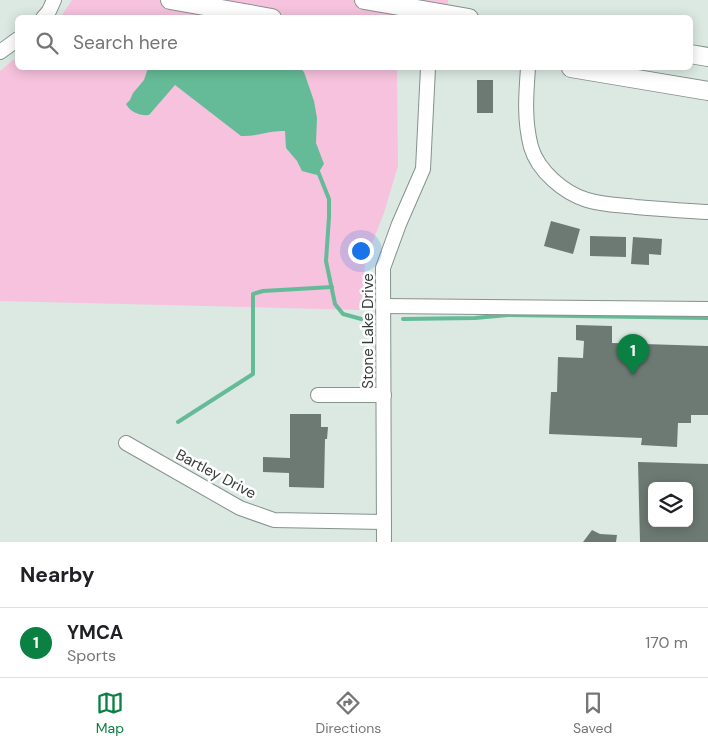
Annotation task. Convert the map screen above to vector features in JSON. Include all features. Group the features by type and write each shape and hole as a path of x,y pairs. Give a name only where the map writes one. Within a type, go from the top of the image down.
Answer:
{"main road":[{"path":"170,0 255,15"},
{"path":"364,0 430,14"},
{"path":"693,54 708,57"},
{"path":"583,70 708,91"}],"street":[{"path":"46,15 54,0"},
{"path":"0,52 15,41"},
{"name":"Stone Lake Drive","path":"384,542 384,268 399,224 423,168 428,70"},
{"path":"528,70 525,101 526,120 532,149 539,163 559,185 573,195 608,204 708,212"},
{"path":"384,306 708,309"},
{"path":"318,395 384,395"},
{"name":"Bartley Drive","path":"126,444 240,508 274,520 384,522"}],"shaded area":[{"path":"72,0 448,0 449,15 62,15"},
{"path":"15,59 15,70 397,70 398,166 384,213 365,261 362,310 0,301 0,71"},
{"path":"147,70 302,70 314,101 317,118 316,143 324,164 317,175 302,171 297,161 286,148 285,131 241,136 175,85 149,115 139,114 126,104 144,80"}],"building":[{"path":"477,80 493,80 493,113 477,113"},
{"path":"551,221 580,229 573,254 544,246"},
{"path":"590,236 626,237 626,257 590,256"},
{"path":"633,237 662,239 661,255 649,254 649,265 631,264"},
{"path":"576,325 612,326 612,343 708,346 708,415 691,415 691,423 678,423 677,447 641,445 642,438 549,434 551,392 557,392 558,357 583,358 584,341 576,340"},
{"path":"290,414 321,414 321,427 328,427 327,439 325,439 324,488 289,487 289,473 263,472 263,457 290,458"},
{"path":"638,462 708,464 708,542 640,542"},
{"path":"592,530 600,534 617,535 616,542 583,542"}],"waterway":[{"path":"317,169 329,199 326,261 335,304 343,314 365,320"},
{"path":"178,422 253,374 253,294 263,291 332,287"},
{"path":"403,319 475,318 508,315 708,318"}],"place":[{"name":"YMCA","path":"633,375"}]}
